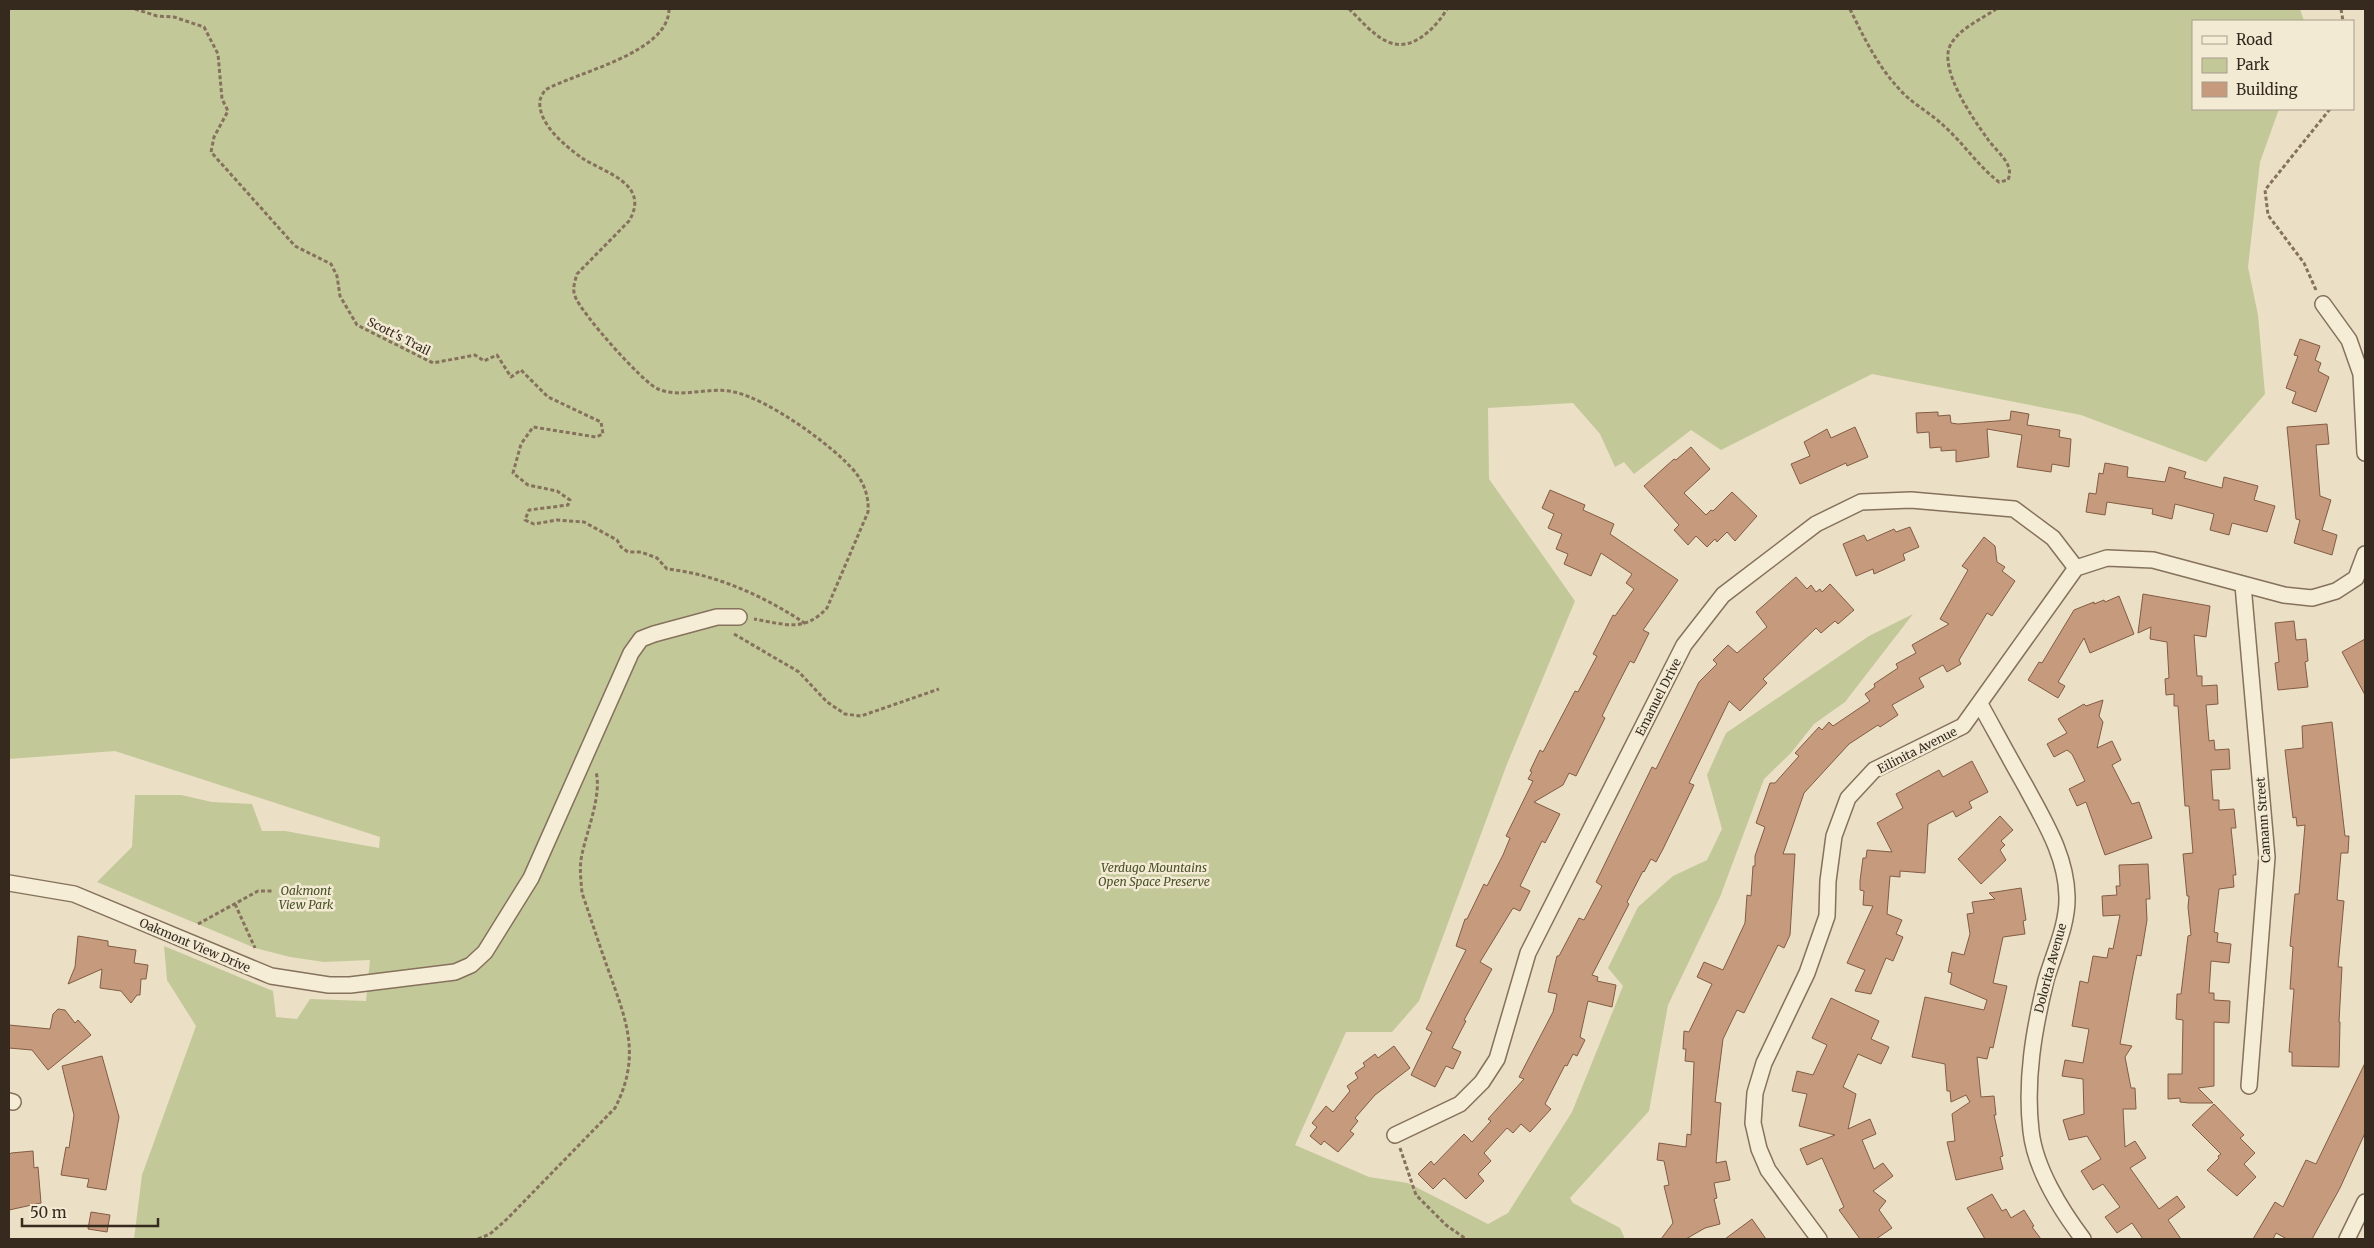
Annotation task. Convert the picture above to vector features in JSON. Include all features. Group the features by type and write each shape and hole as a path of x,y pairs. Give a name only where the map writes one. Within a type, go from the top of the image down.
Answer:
{"street":[{"path":"2323,304 2349,340 2361,374 2365,453"},
{"name":"Emanuel Drive","path":"1395,1135 1460,1104 1482,1082 1497,1059 1528,953 1684,645 1724,594 1816,524 1861,502 1911,500 2014,509 2053,538 2076,568"},
{"path":"2076,568 2107,558 2152,560 2284,596 2312,598 2336,591 2356,578 2365,554"},
{"name":"Eilinita Avenue","path":"1818,1239 1768,1170 1759,1149 1753,1123 1756,1093 1764,1063 1818,946 1827,916 1828,882 1834,836 1848,798 1874,770 1963,726 2076,568"},
{"name":"Camann Street","path":"2243,585 2267,857 2250,1086"},
{"name":"Oakmont View Drive","path":"9,883 74,894 271,976 329,985 350,985 455,972 471,965 484,952 531,878 631,653 641,639 701,620 739,617"},
{"name":"Dolorita Avenue","path":"1980,704 2056,843 2063,869 2067,896 2062,930 2037,1019 2031,1060 2031,1132 2041,1165 2063,1213 2083,1239"},
{"path":"2347,1239 2365,1202"}],"path":[{"name":"Scott's Trail","path":"135,9 157,16 174,17 204,27 218,54 221,94 228,111 214,137 211,152 295,246 331,264 337,276 340,296 358,325 433,363 475,355 484,361 498,355 511,377 520,370 548,397 601,422 603,434 596,437 533,427 521,444 513,473 528,485 557,491 570,500 568,505 529,510 525,520 534,524 557,520 584,522 618,540 621,547 628,552 641,552 657,558 667,570 685,571 748,591 806,624"},
{"path":"669,9 664,28 655,39 637,50 557,83 545,90 540,100 542,113 547,125 562,142 582,158 626,183 635,200 635,212 629,221 577,274 574,286 575,296 589,318 645,381 658,389 670,392 733,391 753,398 801,427 838,456 856,474 869,500 868,512 827,608 817,619 806,624 792,625 739,617"},
{"path":"1349,9 1374,32 1392,44 1408,43 1425,34 1441,19 1447,9"},
{"path":"1850,9 1864,39 1887,76 1907,97 1945,126 1988,174 1999,182 2008,180 2011,174 2009,167 1988,140 1961,95 1949,71 1948,59 1949,46 1957,35 1996,9"},
{"path":"2323,304 2304,263 2268,215 2265,190 2329,110"},
{"path":"701,620 726,629 757,645 799,672 827,702 845,714 861,716 939,689"},
{"path":"478,1239 490,1234 520,1205 615,1108 624,1090 630,1058 628,1026 582,894 582,856 591,822 598,775 588,752"},
{"path":"198,924 258,891 272,892"},
{"path":"235,904 255,948"},
{"path":"1395,1135 1416,1195 1446,1225 1466,1239"}],"green space":[{"path":"9,9 2300,9 2304,20 2192,20 2192,110 2279,110 2260,162 2248,267 2258,315 2265,394 2206,462 2081,415 1872,374 1721,450 1691,430 1634,474 1624,462 1615,467 1600,434 1573,403 1488,408 1489,479 1575,601 1507,764 1419,1001 1392,1032 1346,1032 1295,1145 1369,1177 1408,1183 1488,1224 1508,1213 1572,1112 1623,986 1608,968 1638,907 1673,876 1707,860 1722,829 1707,775 1726,733 1869,636 1913,614 1845,702 1814,724 1791,753 1764,779 1720,897 1668,1005 1649,1111 1570,1198 1573,1203 1620,1228 1625,1239 134,1239 142,1175 196,1026 167,980 164,946 273,991 276,1017 297,1019 310,999 366,1001 370,960 324,962 290,957 255,948 97,882 132,847 135,795 181,795 212,802 252,804 262,831 285,831 379,848 380,837 115,751 9,759"}],"building":[{"path":"2300,339 2320,346 2315,360 2321,363 2318,371 2329,377 2316,412 2292,403 2296,392 2286,388 2298,356 2294,355"},
{"path":"2011,411 2029,414 2027,425 2060,430 2059,437 2071,439 2069,467 2052,464 2051,472 2017,467 2022,435 1987,429 1989,457 1956,462 1956,450 1941,451 1941,447 1930,448 1929,432 1917,433 1916,413 1938,412 1938,416 1950,415 1951,423 1958,424 2010,420"},
{"path":"2327,424 2329,444 2316,445 2320,496 2331,500 2322,530 2337,535 2332,555 2294,543 2300,520 2296,519 2287,427"},
{"path":"1855,427 1868,457 1847,466 1846,463 1800,484 1791,464 1810,456 1804,442 1827,429 1831,438"},
{"path":"1691,447 1710,469 1684,493 1706,515 1711,510 1713,511 1732,492 1757,516 1735,541 1727,532 1717,542 1715,539 1707,547 1696,536 1688,545 1674,530 1679,525 1644,486 1674,459 1676,460"},
{"path":"2105,463 2128,467 2127,477 2165,482 2169,467 2186,472 2184,478 2222,488 2224,477 2258,486 2254,500 2275,506 2267,532 2232,523 2229,535 2210,530 2214,514 2175,504 2172,519 2152,514 2153,509 2107,502 2105,515 2086,512 2089,493 2096,494 2099,473 2103,474"},
{"path":"1550,490 1585,505 1583,510 1614,524 1610,534 1678,580 1643,630 1649,633 1634,663 1630,661 1617,686 1602,716 1605,718 1576,776 1569,773 1563,785 1534,802 1560,814 1545,843 1542,841 1520,886 1530,891 1520,911 1513,908 1480,962 1492,969 1464,1020 1466,1021 1452,1048 1461,1052 1453,1069 1446,1066 1435,1087 1411,1075 1432,1032 1426,1029 1466,950 1456,946 1465,919 1467,919 1484,884 1487,886 1503,855 1510,838 1506,836 1533,781 1528,779 1540,750 1543,752 1575,691 1578,692 1597,656 1593,654 1613,615 1615,616 1634,589 1626,583 1632,574 1601,553 1591,576 1564,564 1568,554 1556,549 1562,534 1548,528 1554,514 1542,508"},
{"path":"1910,527 1919,547 1903,554 1905,560 1874,574 1873,569 1856,576 1843,544 1864,535 1867,541 1894,529 1896,532"},
{"path":"1984,537 1995,546 1997,562 2005,567 2002,571 2015,581 1992,616 1987,613 1959,660 1961,664 1947,672 1943,665 1919,678 1924,687 1892,705 1898,715 1880,727 1878,725 1849,744 1804,793 1783,854 1795,854 1790,935 1784,948 1778,945 1744,1013 1737,1010 1723,1039 1715,1102 1721,1103 1716,1163 1726,1161 1730,1180 1714,1183 1717,1198 1714,1199 1720,1224 1705,1228 1686,1239 1661,1239 1673,1223 1664,1186 1669,1185 1664,1161 1657,1160 1659,1143 1686,1147 1687,1134 1691,1135 1694,1062 1685,1061 1686,1049 1683,1049 1684,1031 1689,1032 1712,984 1697,977 1704,962 1723,970 1745,923 1747,895 1751,896 1755,856 1765,827 1756,823 1770,783 1775,783 1799,756 1795,753 1819,727 1822,730 1829,722 1833,726 1870,701 1865,694 1875,687 1874,684 1898,668 1896,664 1916,653 1912,645 1949,624 1940,619 1968,570 1962,566"},
{"path":"1796,577 1807,589 1811,585 1816,592 1820,589 1822,592 1830,584 1854,610 1838,624 1835,621 1821,633 1816,628 1763,679 1767,683 1740,711 1729,701 1689,783 1694,785 1663,849 1656,862 1651,859 1643,871 1627,902 1629,904 1592,975 1598,977 1597,981 1616,985 1612,1007 1588,1001 1580,1037 1585,1040 1577,1056 1573,1054 1567,1066 1565,1065 1545,1104 1551,1109 1530,1132 1521,1124 1513,1133 1507,1128 1484,1153 1491,1161 1478,1174 1484,1181 1466,1199 1444,1178 1433,1189 1418,1174 1431,1161 1434,1165 1464,1134 1472,1142 1491,1121 1488,1119 1524,1079 1519,1077 1553,1012 1557,994 1548,992 1557,956 1559,956 1579,918 1584,920 1602,886 1596,882 1652,767 1656,769 1699,682 1717,664 1713,660 1728,645 1737,653 1767,627 1756,612"},
{"path":"2143,594 2210,606 2206,637 2194,635 2197,676 2202,676 2202,686 2217,685 2218,704 2206,705 2209,741 2214,740 2215,750 2229,749 2230,769 2211,770 2213,800 2219,800 2219,810 2234,809 2236,828 2231,828 2236,875 2233,875 2234,887 2219,889 2214,932 2218,933 2217,942 2231,944 2229,963 2211,961 2209,993 2214,993 2214,1000 2230,1001 2229,1023 2214,1022 2214,1086 2198,1088 2213,1103 2189,1103 2180,1102 2180,1098 2168,1099 2168,1074 2182,1074 2183,1020 2176,1019 2177,994 2181,994 2188,936 2191,935 2188,907 2189,896 2187,896 2183,854 2193,853 2189,806 2185,806 2178,706 2174,706 2174,694 2166,695 2165,679 2169,678 2167,642 2150,639 2151,627 2138,633"},
{"path":"2119,596 2134,634 2090,653 2084,638 2058,682 2065,686 2058,698 2028,680 2039,662 2042,663 2074,610 2094,602 2094,604 2104,600 2105,602"},
{"path":"2294,621 2296,640 2306,639 2308,661 2305,662 2308,687 2278,690 2275,663 2279,662 2275,623"},
{"path":"2365,639 2365,695 2342,652"},
{"path":"2103,700 2099,716 2103,722 2097,748 2112,741 2121,760 2112,765 2132,804 2139,802 2152,838 2105,855 2086,802 2077,806 2069,789 2085,781 2072,754 2067,750 2054,757 2047,744 2067,733 2058,719 2084,704 2086,706"},
{"path":"2332,722 2345,836 2349,836 2348,853 2341,853 2337,900 2344,901 2338,967 2342,967 2339,1067 2292,1066 2292,1052 2289,1052 2294,989 2290,989 2293,947 2290,946 2295,894 2299,894 2305,825 2297,826 2296,817 2293,818 2285,750 2303,748 2302,726"},
{"path":"1972,761 1988,792 1969,802 1972,808 1956,817 1953,811 1928,824 1925,873 1900,871 1900,877 1890,876 1887,914 1902,920 1896,934 1903,937 1893,961 1886,958 1871,994 1855,991 1865,970 1847,963 1873,906 1863,905 1864,891 1860,890 1860,881 1863,858 1866,858 1867,850 1892,852 1877,823 1903,808 1896,794 1939,770 1943,777"},
{"path":"2000,816 2013,830 2001,841 2005,845 2000,850 2006,860 1981,884 1958,859"},
{"path":"2148,864 2150,899 2146,899 2147,920 2141,956 2137,955 2120,1044 2132,1046 2125,1057 2131,1088 2135,1088 2136,1109 2123,1109 2125,1147 2135,1141 2146,1158 2130,1168 2159,1209 2177,1196 2185,1207 2168,1220 2181,1239 2143,1239 2132,1223 2117,1233 2105,1217 2120,1207 2103,1184 2093,1190 2081,1171 2101,1159 2087,1136 2069,1140 2063,1120 2084,1114 2083,1079 2062,1076 2065,1060 2083,1063 2089,1029 2072,1026 2080,981 2088,983 2093,956 2107,958 2109,948 2113,949 2120,915 2103,916 2102,896 2117,895 2116,886 2120,886 2119,865"},
{"path":"2021,888 2026,920 2023,921 2025,934 2003,937 1993,983 2007,986 1993,1048 1990,1047 1987,1059 1977,1057 1981,1097 1994,1096 1996,1115 1994,1115 2003,1156 2000,1157 2003,1169 1956,1180 1947,1142 1955,1141 1952,1114 1970,1102 1966,1095 1951,1102 1950,1091 1947,1091 1945,1064 1912,1057 1925,997 1984,1010 1987,1000 1950,984 1952,973 1948,972 1952,952 1964,955 1970,934 1967,914 1974,913 1972,902 1995,899 1989,893"},
{"path":"78,936 108,941 108,946 136,950 134,963 148,965 146,979 141,979 140,995 137,995 131,1003 121,991 100,988 102,969 68,984 75,967"},
{"path":"1831,998 1879,1021 1871,1039 1889,1047 1881,1064 1858,1054 1843,1087 1856,1094 1848,1129 1870,1119 1876,1134 1862,1140 1874,1169 1883,1163 1893,1176 1873,1191 1886,1201 1879,1210 1892,1228 1876,1239 1860,1239 1839,1210 1844,1207 1822,1158 1807,1165 1800,1149 1835,1135 1799,1126 1807,1094 1792,1091 1797,1071 1813,1075 1827,1045 1812,1038"},
{"path":"58,1009 65,1010 75,1023 78,1020 91,1035 48,1070 32,1050 9,1048 9,1025 50,1029 53,1014"},
{"path":"1394,1046 1410,1068 1375,1095 1355,1118 1358,1121 1350,1131 1354,1134 1338,1152 1324,1141 1321,1145 1310,1136 1317,1127 1312,1123 1326,1106 1333,1112 1350,1091 1347,1086 1358,1078 1355,1073 1365,1066 1363,1063 1375,1054 1378,1058"},
{"path":"102,1056 119,1117 106,1190 87,1187 89,1179 61,1175 66,1147 69,1148 74,1115 62,1066"},
{"path":"2365,1063 2365,1133 2340,1188 2312,1239 2287,1239 2276,1233 2273,1239 2253,1239 2275,1202 2283,1207 2306,1160 2316,1164"},
{"path":"2214,1104 2244,1135 2240,1138 2255,1153 2244,1164 2256,1177 2237,1196 2207,1170 2221,1154 2192,1125"},
{"path":"33,1151 34,1168 38,1167 41,1203 9,1210 9,1155 11,1153"},
{"path":"1992,1194 2002,1211 2006,1209 2011,1218 2024,1210 2034,1226 2032,1227 2041,1239 1985,1239 1967,1208"},
{"path":"91,1212 110,1215 107,1232 88,1229"},
{"path":"1752,1219 1766,1239 1725,1239"}],"park label":[{"name":"Verdugo Mountains Open Space Preserve","path":"1154,874"},
{"name":"Oakmont View Park","path":"306,897"}]}
